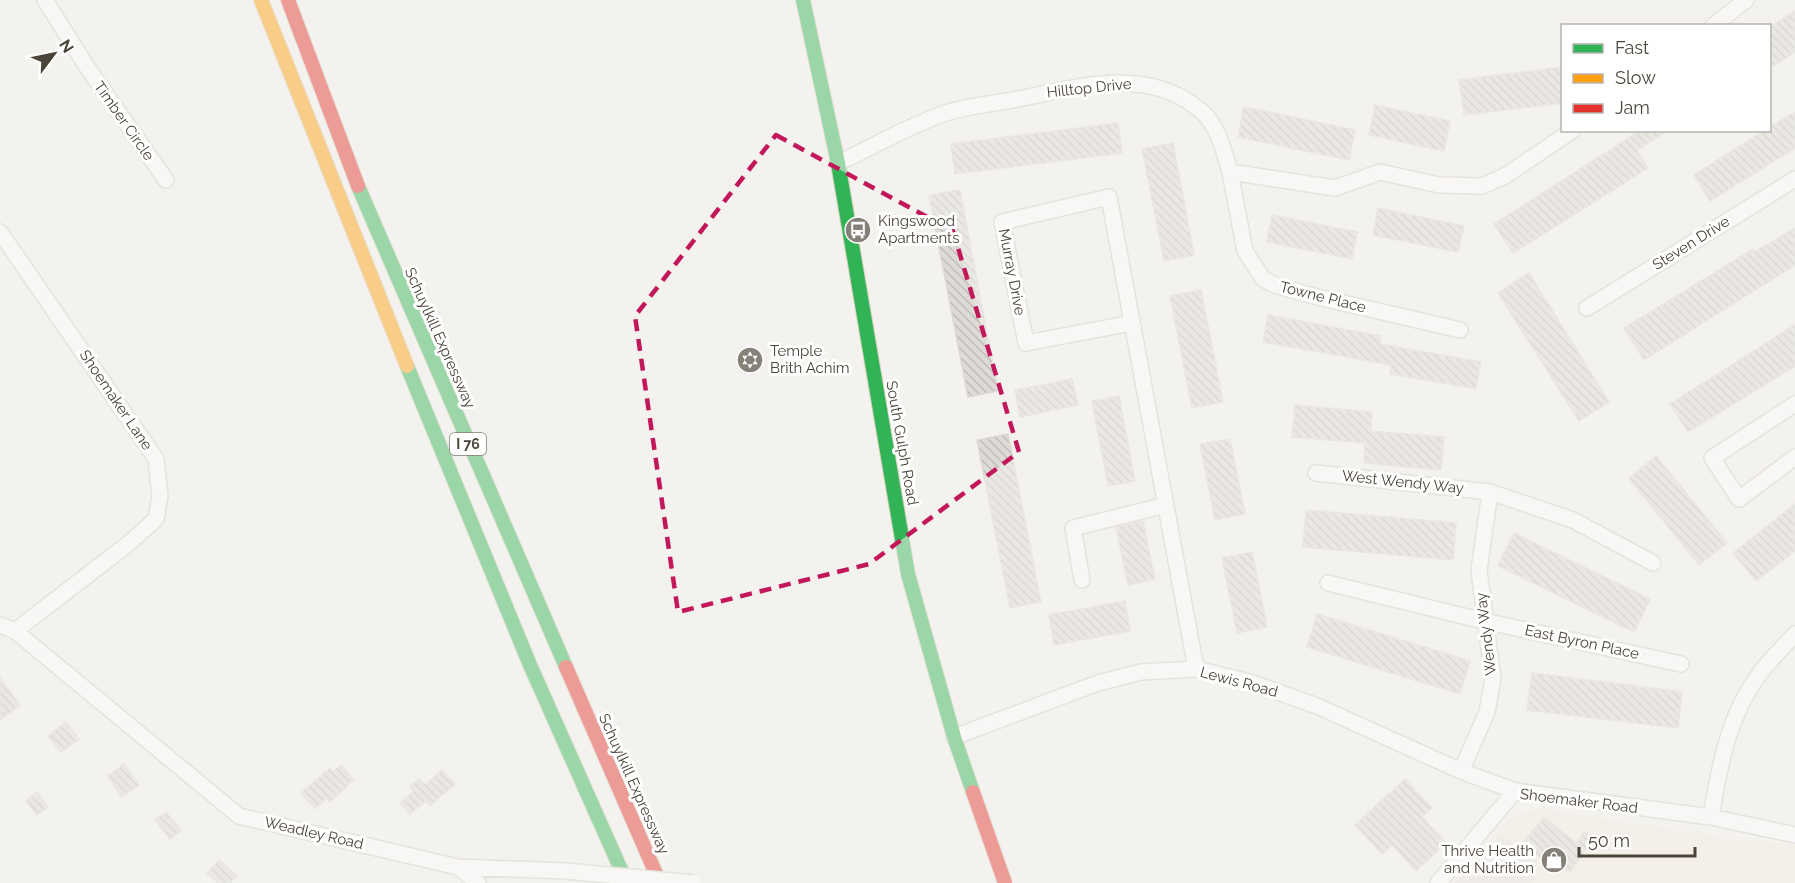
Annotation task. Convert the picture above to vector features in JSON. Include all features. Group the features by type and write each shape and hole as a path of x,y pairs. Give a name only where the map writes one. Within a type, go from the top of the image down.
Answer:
{"main road":[{"name":"I 76","path":"261,0 384,310 559,733 627,883"},
{"name":"Schuylkill Expressway","path":"288,0 371,222 660,883"},
{"name":"South Gulph Road","path":"802,0 838,163 908,574 954,737 1005,883"}],"street":[{"name":"Timber Circle","path":"45,0 87,67 166,180"},
{"path":"1716,24 1746,0"},
{"name":"Hilltop Drive","path":"838,163 945,113 1055,89 1137,83 1163,87 1184,98 1203,112 1220,139 1230,172"},
{"path":"1230,172 1335,188 1380,172 1439,185 1482,186 1505,176 1570,132"},
{"name":"Towne Place","path":"1230,172 1245,251 1263,279 1305,294 1460,330"},
{"name":"Steven Drive","path":"1587,308 1795,179"},
{"name":"Murray Drive","path":"1132,323 1026,343 1002,222 1109,197 1196,669"},
{"name":"Shoemaker Lane","path":"0,232 156,459 160,496 156,519 128,544 15,631"},
{"path":"1795,404 1712,458 1739,499 1795,457"},
{"name":"West Wendy Way","path":"1316,473 1490,492 1573,520 1653,564"},
{"name":"Wendy Way","path":"1461,771 1487,712 1493,679 1492,654 1484,621 1479,570 1490,492"},
{"path":"1082,580 1072,528 1166,505"},
{"name":"East Byron Place","path":"1328,583 1484,621 1681,664"},
{"name":"Weadley Road","path":"0,625 15,631 239,816 458,867 566,871 693,883"},
{"path":"1711,817 1722,756 1739,709 1758,676 1795,634"},
{"name":"Lewis Road","path":"954,737 1098,683 1141,672 1196,669 1250,682 1317,706 1461,771 1515,791"},
{"name":"Shoemaker Road","path":"1438,883 1515,791 1711,817 1795,835"},
{"path":"458,867 478,883"}],"highlighted area":[{"path":"776,135 953,231 1019,452 869,564 678,612 635,316"}],"shaded area":[{"path":"1540,809 1732,839 1795,845 1795,883 1451,883 1512,816"},
{"path":"1501,835 1538,862 1533,872 1536,880 1529,883 1455,883 1467,871 1473,875 1488,848"}],"building":[{"path":"1795,11 1795,52 1771,67 1771,26"},
{"path":"1561,67 1561,103 1464,115 1459,80"},
{"path":"1375,105 1450,121 1444,151 1369,135"},
{"path":"1244,107 1355,130 1349,160 1238,137"},
{"path":"1795,112 1795,148 1710,201 1694,175 1762,132 1771,132 1771,126"},
{"path":"1118,123 1122,153 955,174 951,144"},
{"path":"1638,132 1666,132 1637,150 1648,168 1513,253 1494,224"},
{"path":"1173,143 1194,255 1164,261 1142,149"},
{"path":"960,190 998,391 968,397 929,195"},
{"path":"1378,208 1464,226 1458,252 1373,235"},
{"path":"1272,215 1357,232 1352,259 1267,242"},
{"path":"1795,228 1795,265 1644,360 1624,328 1753,249 1755,252"},
{"path":"1529,273 1609,402 1579,421 1498,293"},
{"path":"1201,290 1223,402 1192,408 1170,296"},
{"path":"1268,315 1381,336 1380,344 1481,362 1476,389 1390,374 1391,365 1263,342"},
{"path":"1795,325 1795,366 1688,432 1670,404"},
{"path":"1072,379 1078,405 1020,417 1015,390"},
{"path":"1119,396 1135,481 1108,486 1092,401"},
{"path":"1295,405 1372,412 1371,431 1444,437 1441,470 1364,463 1365,443 1292,437"},
{"path":"1008,434 1041,602 1010,608 977,440"},
{"path":"1230,439 1245,514 1215,520 1200,444"},
{"path":"1656,456 1727,543 1699,565 1629,478"},
{"path":"1795,504 1795,551 1756,581 1733,553"},
{"path":"1306,510 1456,523 1453,560 1303,547"},
{"path":"1143,521 1155,579 1128,585 1116,527"},
{"path":"1514,533 1650,599 1634,632 1498,566"},
{"path":"1252,552 1267,627 1237,633 1222,558"},
{"path":"1125,601 1130,631 1054,645 1049,615"},
{"path":"1317,614 1470,661 1460,694 1307,647"},
{"path":"1532,673 1682,692 1678,728 1527,710"},
{"path":"0,678 20,705 0,720"},
{"path":"66,722 79,739 61,752 48,736"},
{"path":"124,764 139,785 122,797 108,776"},
{"path":"341,765 354,780 330,802 327,798 315,809 301,793 330,768 333,772"},
{"path":"442,770 455,784 430,806 426,801 410,814 400,803 414,791 410,786 419,779 425,785"},
{"path":"1405,779 1432,808 1422,817 1446,843 1416,871 1392,845 1382,854 1355,825"},
{"path":"37,792 48,807 37,815 26,801"},
{"path":"166,812 181,830 170,839 155,820"},
{"path":"1544,817 1576,843 1584,832 1593,839 1569,873 1544,853 1541,858 1522,844"},
{"path":"219,860 237,876 230,883 218,883 207,873"}],"traffic: fast":[{"path":"803,0 838,163 908,574 954,737 973,792"},
{"path":"358,186 566,667"},
{"path":"407,366 530,665 627,883"}],"traffic: slow":[{"path":"261,0 407,366"}],"traffic: jam":[{"path":"288,0 358,186"},
{"path":"566,667 660,883"},
{"path":"973,792 1005,883"}],"place":[{"name":"Kingswood Apartments","path":"858,230"},
{"name":"Temple Brith Achim","path":"750,360"},
{"name":"Thrive Health and Nutrition","path":"1554,860"}]}
